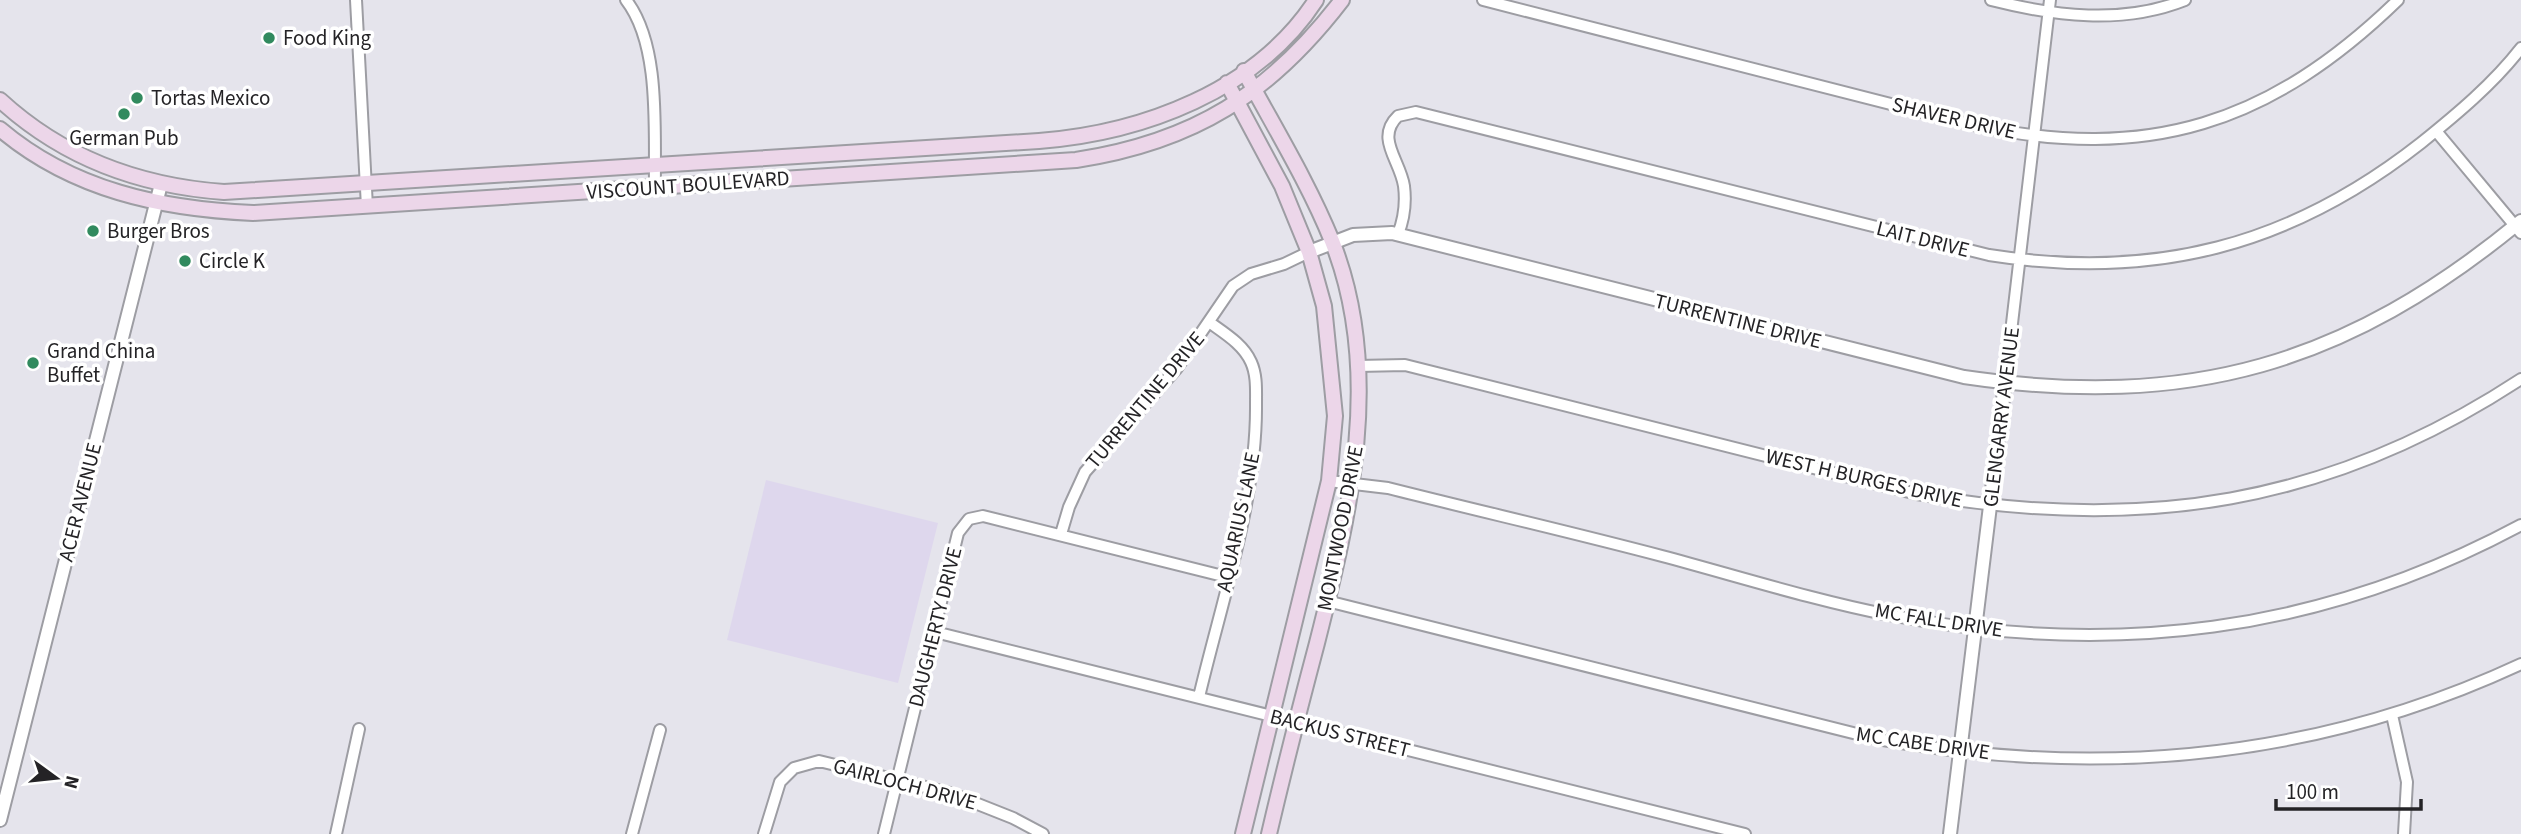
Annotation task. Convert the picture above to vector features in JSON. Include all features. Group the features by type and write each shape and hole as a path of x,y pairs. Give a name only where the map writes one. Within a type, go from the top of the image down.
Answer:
{"main road":[{"name":"VISCOUNT BOULEVARD","path":"0,100 25,121 74,153 160,184 224,192 1039,141 1084,136 1144,121 1194,101 1227,83 1274,47 1316,0"},
{"name":"VISCOUNT BOULEVARD","path":"0,129 43,159 82,179 125,196 202,211 253,213 1041,162 1101,156 1146,145 1237,104 1255,92 1310,39 1342,0"},
{"name":"MONTWOOD DRIVE","path":"1244,71 1283,139 1332,241 1346,289 1358,366 1359,425 1353,484 1269,834"},
{"name":"MONTWOOD DRIVE","path":"1227,83 1282,186 1309,252 1324,306 1334,391 1335,436 1329,481 1243,834"},
{"path":"1039,141 1041,162"},
{"path":"843,153 845,175"}],"street":[{"path":"356,0 367,207"},
{"path":"626,0 638,18 649,47 655,187"},
{"name":"SHAVER DRIVE","path":"1483,0 1973,125 2034,136 2096,141 2131,139 2187,130 2251,106 2302,77 2398,0"},
{"path":"1991,0 2048,12 2118,15 2185,0"},
{"name":"GLENGARRY AVENUE","path":"1950,834 1977,628 2050,0"},
{"name":"LAIT DRIVE","path":"1398,234 1405,202 1404,185 1388,146 1388,133 1398,116 1416,112 1923,240 2020,260 2129,263 2201,253 2246,241 2304,218 2380,175 2484,90 2521,48"},
{"path":"2436,131 2519,227"},
{"name":"ACER AVENUE","path":"0,820 160,184"},
{"name":"TURRENTINE DRIVE","path":"1062,534 1069,507 1085,472 1170,377 1225,296 1240,281 1332,241 1371,233 1398,234 1927,368 2005,383 2065,388 2143,387 2223,376 2289,358 2351,334 2394,312 2460,270 2519,227"},
{"name":"AQUARIUS LANE","path":"1199,697 1253,465 1256,377 1246,352 1209,322"},
{"name":"WEST H BURGES DRIVE","path":"1358,366 1405,365 1917,494 1991,505 2116,511 2200,505 2250,496 2327,475 2379,456 2454,420 2521,379"},
{"name":"MC FALL DRIVE","path":"1329,481 1388,488 1886,614 1977,628 2098,636 2152,634 2249,623 2352,598 2442,565 2521,525"},
{"name":"DAUGHERTY DRIVE","path":"884,834 958,533 969,519 982,516 1227,577"},
{"name":"MC CABE DRIVE","path":"1327,601 1846,732 1962,751 2073,760 2208,754 2330,733 2392,715 2521,664"},
{"name":"BACKUS STREET","path":"935,632 1745,834"},
{"path":"2392,715 2407,782 2404,834"},
{"path":"336,834 359,729"},
{"path":"632,834 660,730"},
{"name":"GAIRLOCH DRIVE","path":"764,834 780,782 803,763 819,761 982,804 1044,834"}],"shaded area":[{"path":"766,480 938,523 898,683 727,640"}],"place":[{"name":"Food King","path":"269,38"},
{"name":"Tortas Mexico","path":"137,98"},
{"name":"German Pub","path":"124,114"},
{"name":"Burger Bros","path":"93,231"},
{"name":"Circle K","path":"185,261"},
{"name":"Grand China Buffet","path":"33,363"}]}
